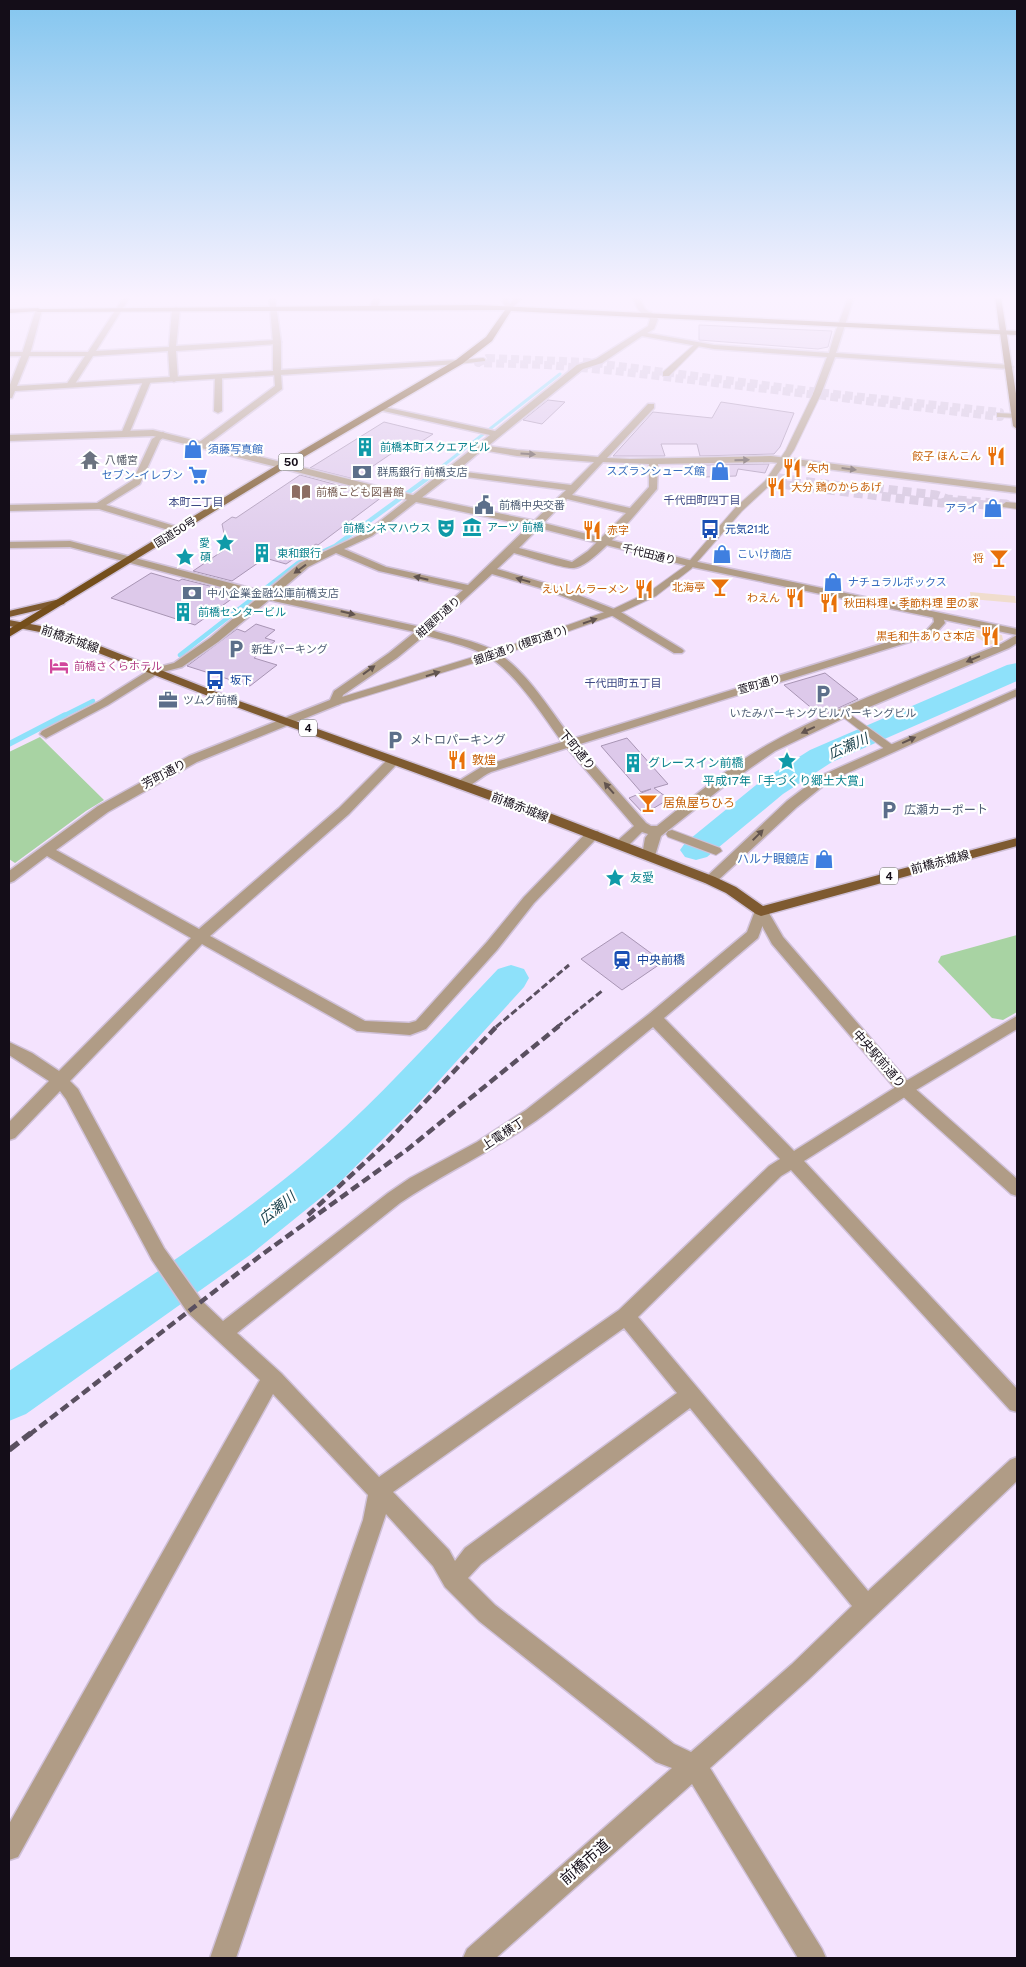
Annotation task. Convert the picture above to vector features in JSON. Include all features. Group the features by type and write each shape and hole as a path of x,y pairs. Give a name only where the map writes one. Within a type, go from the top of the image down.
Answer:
{"highway":[{"name":"国道50号","path":"9,634 282,466 414,389"}],"main road":[{"path":"1013,389 1017,426"},
{"path":"9,614 60,602"},
{"path":"9,623 22,626"},
{"path":"9,628 22,626"},
{"name":"前橋赤城線","path":"22,626 53,631 235,703 593,834 710,880 731,890 761,911 1016,843"}],"street":[{"path":"10,391 32,389"},
{"path":"125,434 144,389"},
{"path":"218,389 218,411"},
{"path":"201,445 277,389"},
{"path":"46,734 104,703 155,671 178,665 214,640 304,566 369,534 480,447 489,432 549,389"},
{"path":"817,394 819,389"},
{"name":"銀座通り (榎町通り)","path":"336,702 426,677 615,613 642,601 665,587 692,564 751,498 772,481 817,394"},
{"name":"紺屋町通り","path":"336,702 335,699 338,693 423,631 489,570 602,459 651,406"},
{"path":"382,408 489,432"},
{"path":"1000,415 1017,416"},
{"name":"千代田通り","path":"9,438 153,433 416,499 536,524 692,564 1017,632"},
{"path":"100,506 138,482 156,439 163,435"},
{"path":"480,447 517,453 630,462 771,459 1017,490"},
{"path":"510,549 579,564 604,542 654,487 653,462"},
{"path":"449,472 485,479 540,483 572,488"},
{"path":"564,496 632,511"},
{"path":"9,508 100,506 178,530"},
{"path":"1006,506 1017,506"},
{"path":"9,545 70,544 266,596 423,631 494,654"},
{"path":"337,550 383,569 469,588"},
{"path":"489,570 551,588 615,613 678,651"},
{"name":"萱町通り","path":"569,743 931,632 940,623 938,616"},
{"path":"649,856 652,838 666,832 719,784 763,753 844,713 1004,646 1017,638"},
{"name":"下町通り","path":"494,654 503,661 533,695 569,743 641,826"},
{"path":"710,880 808,790 842,770 1017,692"},
{"name":"芳町通り","path":"9,878 121,797 193,758 336,702"},
{"path":"844,713 890,748"},
{"path":"461,785 471,777 487,769 569,743"},
{"path":"9,1134 200,937 344,811 393,760"},
{"path":"621,845 641,826 648,830 666,832 712,850"},
{"path":"46,850 362,1027 416,1028 421,1025 492,946 529,900 593,834"},
{"name":"上電横丁","path":"223,1332 394,1198 416,1183 482,1148 532,1115 654,1018 753,934 761,911"},
{"name":"中央駅前通り","path":"761,911 777,940 905,1089 1017,1189"},
{"path":"654,1018 791,1160 1017,1403"},
{"path":"223,1958 374,1520 379,1492 389,1481 626,1316 775,1171 905,1089 1017,1022"},
{"path":"9,1048 44,1067 61,1080 72,1094 167,1268 195,1307 274,1380 441,1558 452,1579 487,1613 665,1753 694,1766 812,1958"},
{"path":"626,1316 867,1607"},
{"path":"9,1848 266,1387 274,1380"},
{"path":"452,1579 473,1556 691,1395"},
{"name":"前橋市道","path":"476,1958 800,1672 1017,1467"}],"shaded area":[{"path":"970,592 1015,596 1016,603 971,599"},
{"path":"968,628 1002,635 1003,640 989,645 967,631"}],"green space":[{"path":"40,737 104,800 15,863 9,859 9,752"},
{"path":"1017,935 1017,1012 1003,1020 992,1018 938,962 941,956"}],"building":[{"path":"548,400 565,402 542,424 523,420"},
{"path":"721,402 794,413 780,447 774,454 700,456 697,444 661,444 665,456 613,456 653,412 712,418"},
{"path":"384,422 433,434 416,445 407,443 354,479 310,468"},
{"name":"スズランシューズ館","path":"769,464 765,473 738,469 736,476 704,477 701,465"},
{"path":"300,475 382,497 318,545 316,544 286,564 265,558 232,581 193,571 227,548 222,524 232,517 236,518"},
{"name":"前橋センタービル","path":"151,573 179,581 182,579 222,589 216,593 233,598 195,625 111,598"},
{"name":"新生パーキング","path":"256,624 275,630 265,638 275,641 254,658 277,665 250,686 187,666 237,629 245,632"},
{"name":"いたみパーキングビルパーキングビル","path":"825,673 858,699 821,716 784,685"},
{"name":"グレースイン前橋","path":"627,738 668,784 654,788 669,799 644,814 629,798 651,789 641,792 601,746"},
{"name":"中央前橋","path":"622,932 663,962 622,990 581,959"}],"waterway":[{"path":"426,479 541,389"},
{"path":"180,655 298,563 335,546 428,478"},
{"name":"広瀬川","path":"696,850 741,811 788,776 821,756 1017,671"},
{"path":"65,715 93,701"},
{"path":"9,744 65,715"},
{"name":"広瀬川","path":"9,1398 235,1242 324,1171 400,1097 511,978"}],"tunnel":[{"path":"764,389 1000,417 1000,412 794,389"},
{"path":"777,478 769,487 779,484 930,502 942,503 947,501 1006,507 1006,504 947,499 936,495 875,488 872,490 780,478"}],"railway":[{"path":"496,1027 569,965"},
{"path":"557,1027 602,991"},
{"path":"29,1435 260,1256 408,1149 559,1026"},
{"path":"308,1215 385,1144 496,1027"},
{"path":"9,1450 31,1433"}],"place":[{"name":"前橋本町スクエアビル","path":"365,447"},
{"name":"須藤写真館","path":"193,449"},
{"name":"餃子 ほんこん","path":"996,456"},
{"name":"八幡宮","path":"90,460"},
{"name":"矢内","path":"792,468"},
{"name":"スズランシューズ館","path":"720,471"},
{"name":"群馬銀行 前橋支店","path":"362,472"},
{"name":"セブン-イレブン","path":"198,475"},
{"name":"大分 鶏のからあげ","path":"776,487"},
{"name":"前橋こども図書館","path":"301,492"},
{"name":"前橋中央交番","path":"484,505"},
{"name":"アライ","path":"993,508"},
{"name":"アーツ 前橋","path":"472,527"},
{"name":"前橋シネマハウス","path":"446,528"},
{"name":"元気21北","path":"710,529"},
{"name":"赤字","path":"592,530"},
{"name":"愛","path":"225,543"},
{"name":"東和銀行","path":"262,553"},
{"name":"こいけ商店","path":"722,554"},
{"name":"碩","path":"185,557"},
{"name":"将","path":"999,558"},
{"name":"ナチュラルボックス","path":"833,582"},
{"name":"北海亭","path":"720,587"},
{"name":"えいしんラーメン","path":"644,589"},
{"name":"中小企業金融公庫前橋支店","path":"192,593"},
{"name":"わえん","path":"795,598"},
{"name":"秋田料理・季節料理 里の家","path":"829,603"},
{"name":"前橋センタービル","path":"183,612"},
{"name":"黒毛和牛ありさ本店","path":"990,636"},
{"name":"新生パーキング","path":"236,649"},
{"name":"前橋さくらホテル","path":"59,666"},
{"name":"坂下","path":"215,680"},
{"name":"いたみパーキングビルパーキングビル","path":"823,694"},
{"name":"ツムグ前橋","path":"168,700"},
{"name":"メトロパーキング","path":"395,740"},
{"name":"敦煌","path":"457,760"},
{"name":"平成17年「手づくり郷土大賞」","path":"787,761"},
{"name":"グレースイン前橋","path":"633,763"},
{"name":"居魚屋ちひろ","path":"648,803"},
{"name":"広瀬カーポート","path":"889,810"},
{"name":"ハルナ眼鏡店","path":"824,859"},
{"name":"友愛","path":"615,878"},
{"name":"中央前橋","path":"622,960"}],"district":[{"name":"千代田町四丁目","path":"702,500"},
{"name":"本町二丁目","path":"196,502"},
{"name":"千代田町五丁目","path":"623,683"}]}
